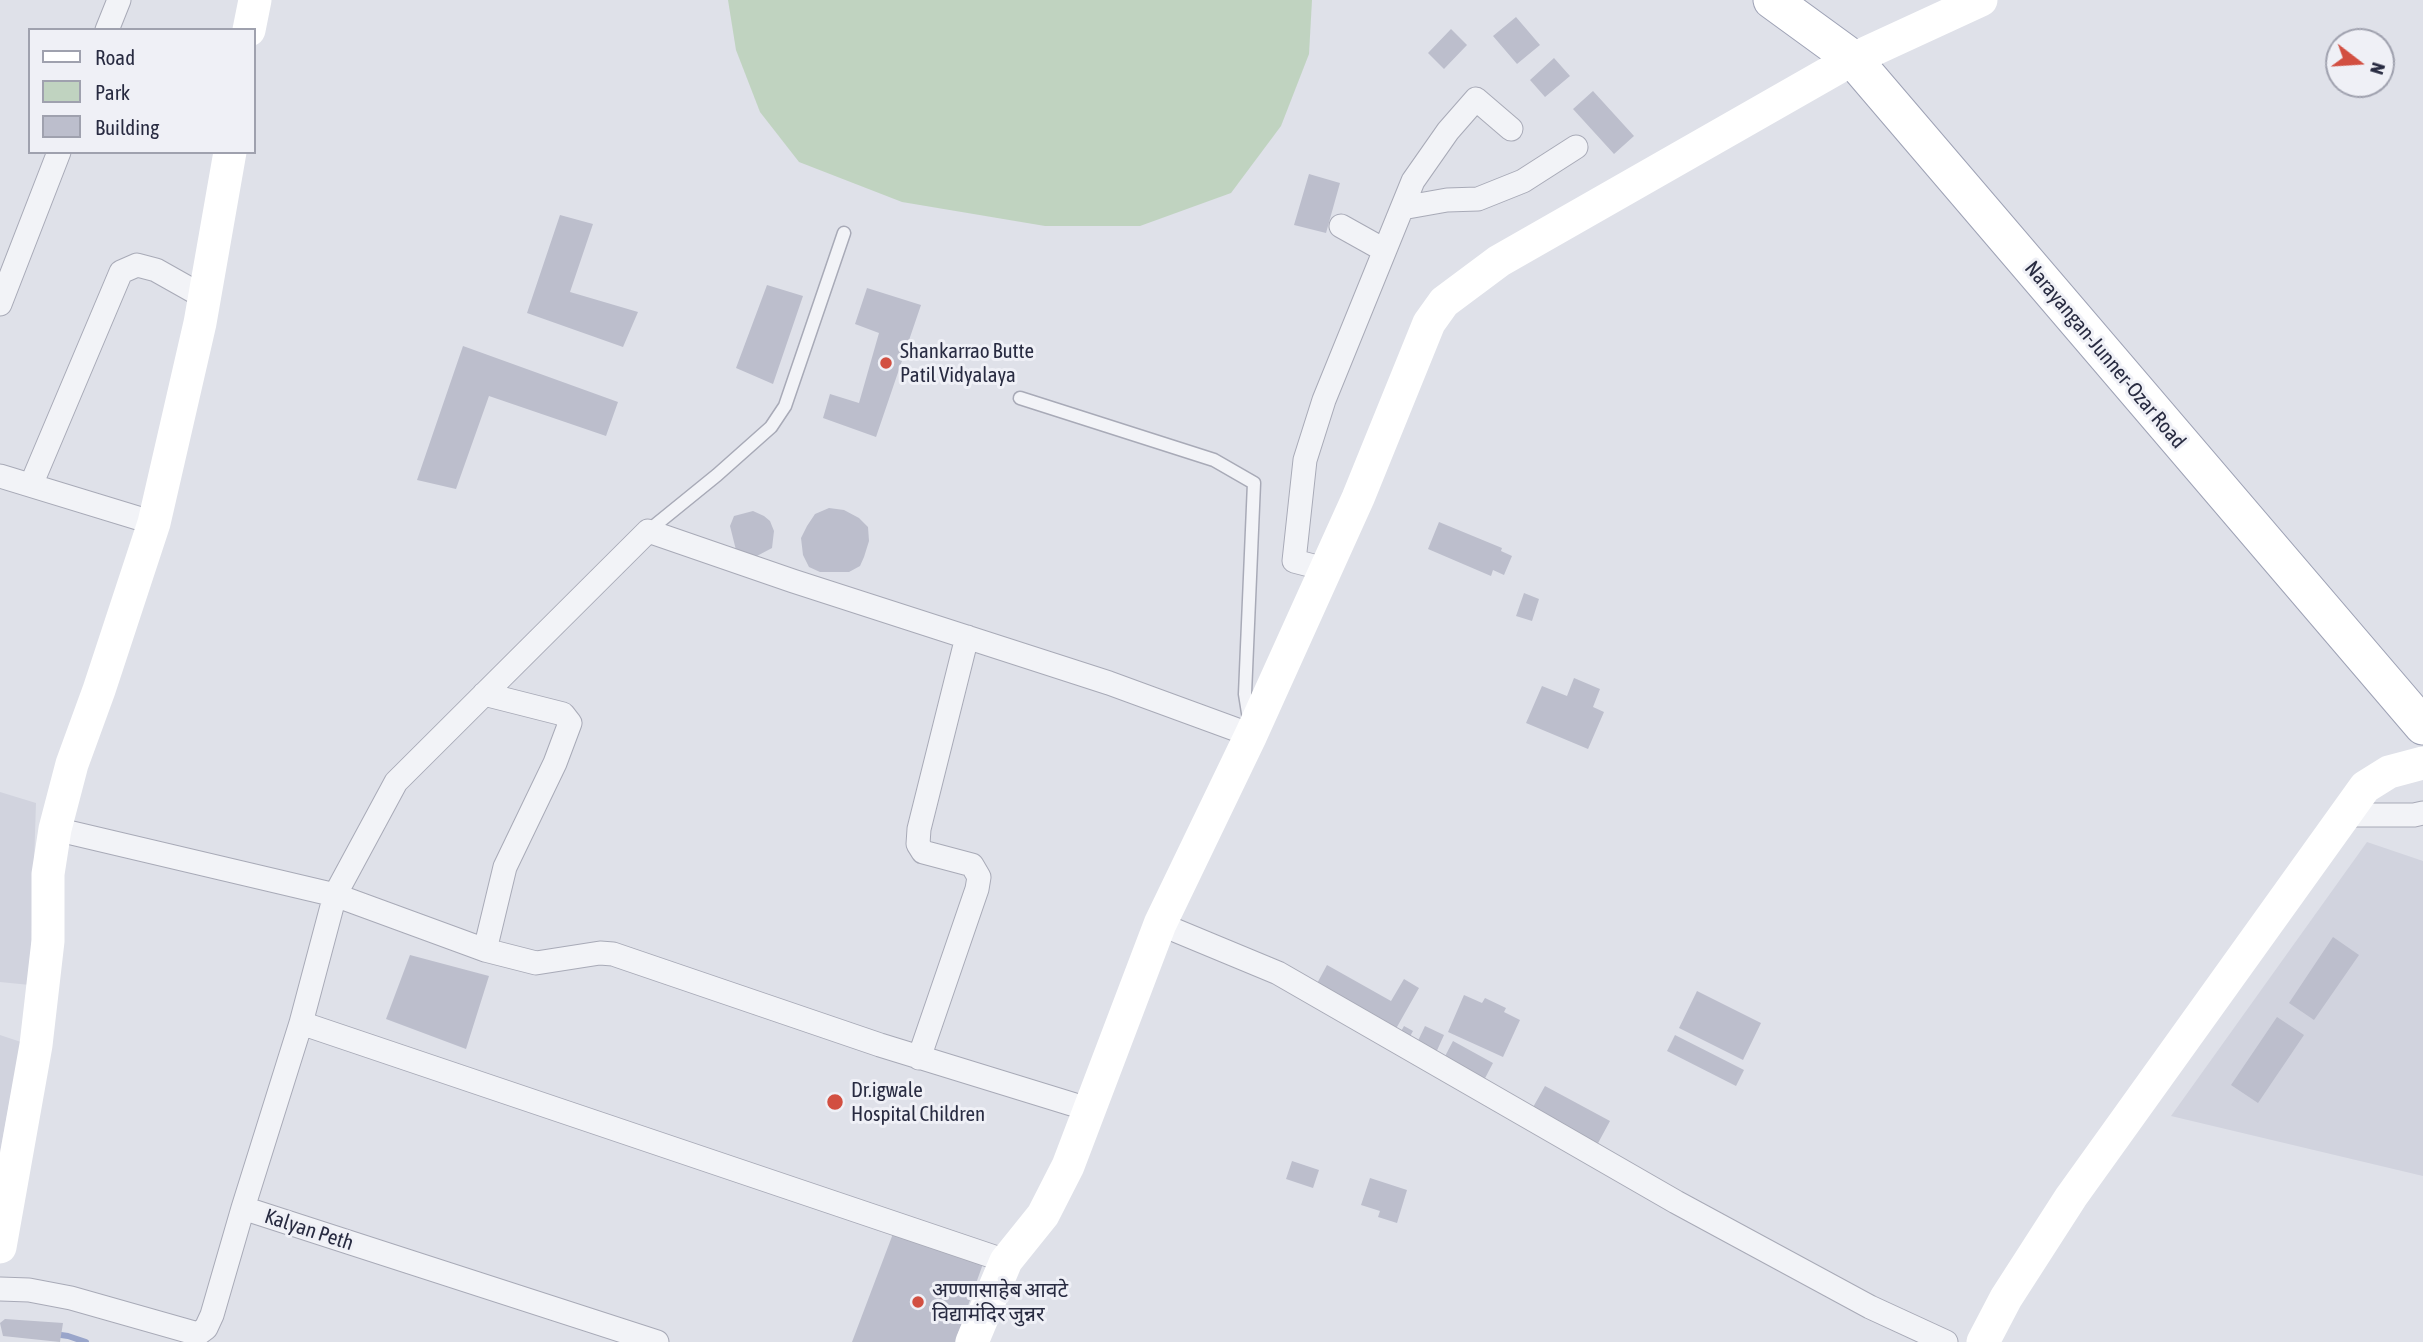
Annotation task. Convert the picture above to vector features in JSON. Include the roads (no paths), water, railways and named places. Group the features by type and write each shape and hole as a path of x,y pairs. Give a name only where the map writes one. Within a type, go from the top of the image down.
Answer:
{"main road":[{"name":"Narayangan-Junner-Ozar Road","path":"1772,0 1853,59 2214,484 2418,712"}],"street":[{"path":"108,28 119,0"},
{"path":"249,28 255,0"},
{"path":"972,1342 1006,1261 1043,1216 1068,1166 1160,924 1251,735 1358,498 1429,323 1444,302 1499,261 1853,59 1981,0"},
{"path":"1325,569 1294,561 1305,460 1324,400 1413,181 1448,131 1476,99 1511,129"},
{"path":"1402,208 1447,200 1478,199 1523,181 1576,147"},
{"path":"0,304 58,154"},
{"path":"0,1247 37,1045 48,941 48,874 55,829 72,764 154,523 178,427 230,154"},
{"path":"1341,226 1384,250"},
{"path":"31,485 121,272 138,265 156,270 204,297"},
{"path":"0,476 154,523"},
{"path":"243,1208 300,1023 335,895 396,782 649,531 1109,683 1251,735"},
{"path":"919,1058 979,877 972,865 923,852 918,844 919,830 967,637"},
{"path":"484,694 562,714 570,723 555,763 505,867 485,950"},
{"path":"1983,1342 2006,1298 2071,1196 2343,815 2365,787 2389,772 2423,764"},
{"path":"2343,815 2423,813"},
{"path":"55,829 335,895 485,950 536,963 600,953 613,954 919,1058 1091,1110"},
{"path":"1160,924 1279,973 1676,1202 1870,1307 1946,1342"},
{"path":"300,1023 1006,1261"},
{"name":"Kalyan Peth","path":"0,1289 29,1290 71,1298 198,1334 206,1328 212,1315 243,1208 657,1342"}],"lane":[{"path":"649,531 771,427 785,406 844,233"},
{"path":"1020,398 1214,460 1254,483 1245,694 1251,735"}],"waterway":[{"path":"54,1334 86,1342"}],"place":[{"name":"Shankarrao Butte Patil Vidyalaya","path":"886,363"},
{"name":"Dr.igwale Hospital Children","path":"835,1102"},
{"name":"अण्णासाहेब आवटे विद्यामंदिर जुन्नर","path":"918,1302"}]}
